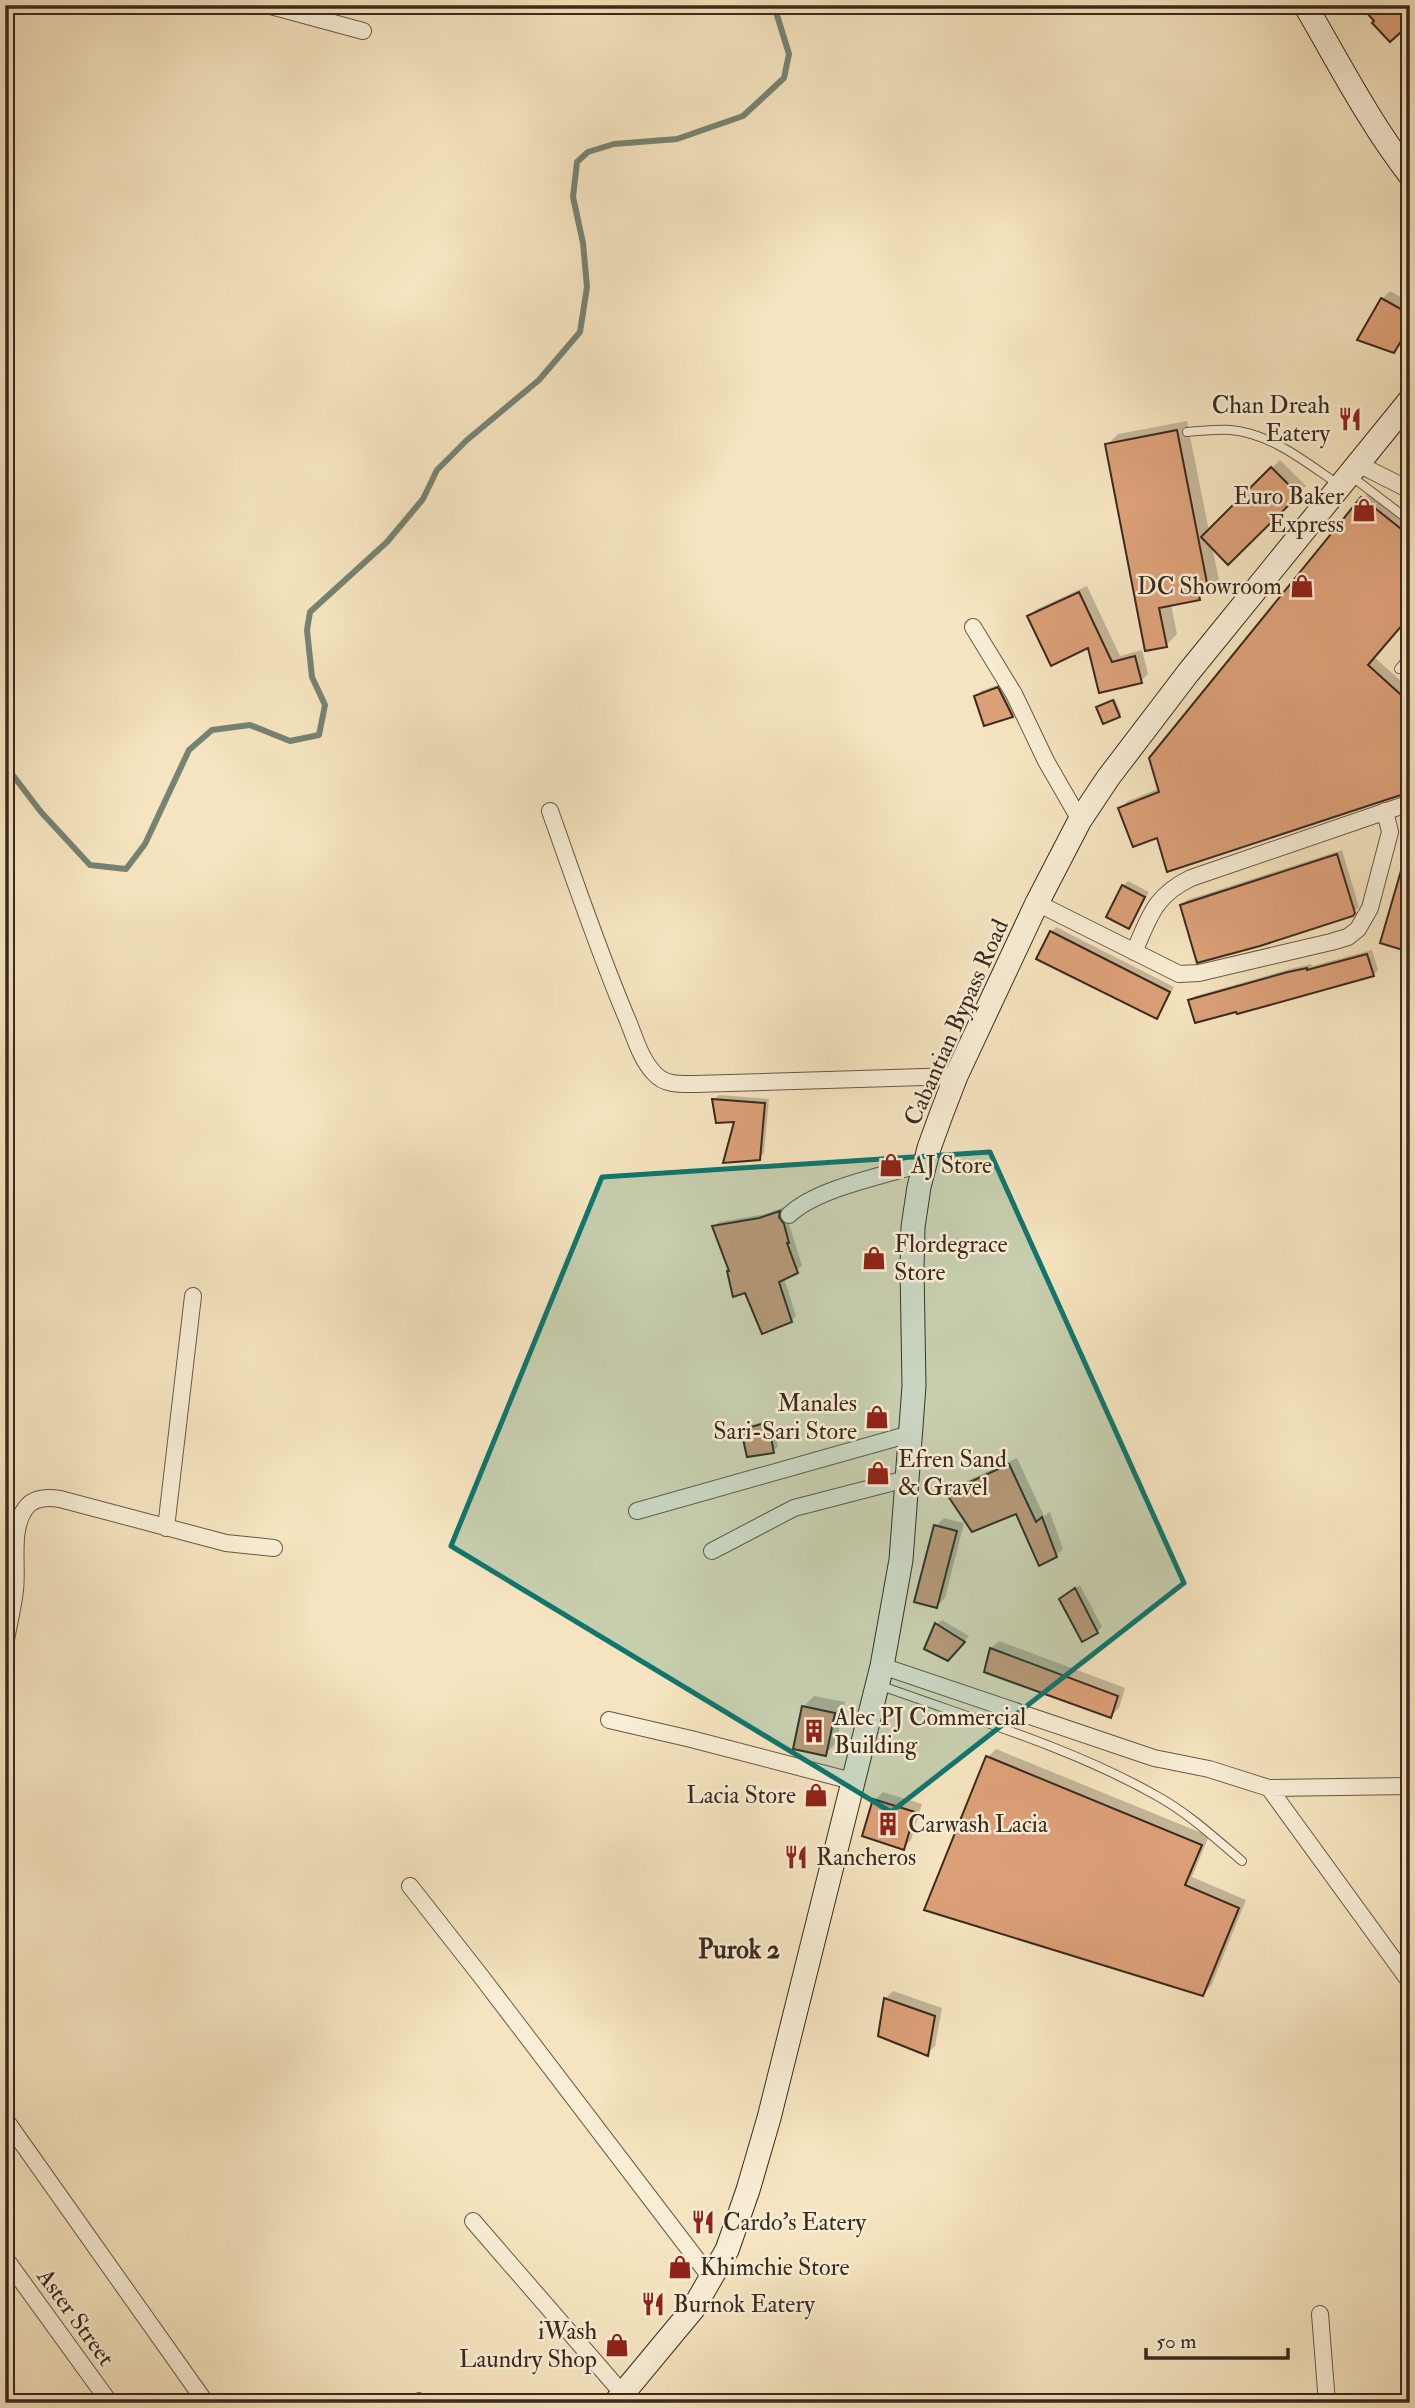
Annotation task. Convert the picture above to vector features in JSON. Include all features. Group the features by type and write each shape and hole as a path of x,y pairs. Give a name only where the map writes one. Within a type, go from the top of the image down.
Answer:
{"main road":[{"path":"1305,5 1352,89 1410,175"},
{"name":"Cabantian Bypass Road","path":"619,2398 693,2309 727,2250 769,2118 879,1675 901,1560 914,1386 914,1227 925,1163 956,1076 1037,903 1080,820 1142,731 1410,400"}],"street":[{"path":"268,5 363,30"},
{"path":"1349,475 1410,490"},
{"path":"973,627 1014,694 1046,761 1080,820"},
{"path":"1134,952 1152,912 1161,897 1172,887 1191,878 1410,803"},
{"path":"550,811 620,1002 644,1058 654,1073 664,1080 676,1084 695,1084 956,1076"},
{"path":"1037,903 1170,970 1189,974 1348,937 1358,929 1370,908 1390,832 1385,811"},
{"path":"789,1215 798,1206 817,1196 925,1163"},
{"path":"166,1528 194,1296"},
{"path":"637,1511 910,1434"},
{"path":"712,1551 794,1508 906,1479"},
{"path":"5,1645 15,1590 18,1529 24,1510 33,1500 47,1497 92,1506 226,1543 275,1548"},
{"path":"879,1675 1154,1758 1209,1769 1269,1788 1410,1786"},
{"path":"609,1720 852,1782"},
{"path":"1269,1788 1410,1982"},
{"path":"410,1886 711,2278"},
{"path":"5,2119 206,2403"},
{"path":"473,2221 619,2398"},
{"name":"Aster Street","path":"5,2258 110,2403"},
{"path":"1320,2314 1327,2403"}],"lane":[{"path":"1188,432 1247,432 1349,475 1410,521"},
{"path":"1399,668 1410,655"},
{"path":"879,1675 1106,1768 1191,1818 1242,1861"}],"highlighted area":[{"path":"990,1152 1184,1583 891,1812 451,1546 602,1177"}],"building":[{"path":"1360,5 1410,5 1410,24 1390,42"},
{"path":"1381,298 1410,314 1410,326 1394,353 1357,340"},
{"path":"1177,430 1209,593 1199,595 1200,600 1159,608 1167,647 1145,651 1105,444"},
{"path":"1271,467 1299,495 1228,565 1201,537"},
{"path":"1361,497 1410,536 1410,616 1368,665 1410,703 1410,792 1167,872 1157,838 1133,847 1118,808 1159,792 1149,758"},
{"path":"1079,592 1112,662 1135,656 1142,683 1099,693 1088,648 1051,666 1027,616"},
{"path":"998,687 1013,717 984,726 974,696"},
{"path":"1113,700 1120,717 1103,724 1096,707"},
{"path":"1337,854 1355,913 1353,916 1197,963 1180,905"},
{"path":"1405,857 1410,858 1410,927 1403,950 1380,943"},
{"path":"1122,885 1145,897 1129,929 1106,917"},
{"path":"1050,931 1170,992 1157,1019 1036,959"},
{"path":"1367,954 1374,976 1195,1023 1188,1000 1288,972 1307,970"},
{"path":"712,1099 765,1103 760,1160 723,1163 734,1122 716,1123"},
{"path":"780,1211 779,1217 784,1224 787,1243 798,1273 779,1282 792,1322 762,1334 745,1293 733,1297 729,1271 712,1226 759,1218"},
{"path":"768,1422 774,1453 747,1457 741,1430"},
{"path":"1009,1464 1036,1522 1042,1517 1057,1557 1039,1566 1016,1514 972,1532 946,1493"},
{"path":"934,1525 957,1531 937,1608 914,1602"},
{"path":"1075,1588 1098,1633 1082,1642 1059,1599"},
{"path":"935,1623 965,1642 948,1661 924,1649"},
{"path":"990,1648 1118,1696 1111,1718 984,1672"},
{"name":"Alec PJ Commercial Building","path":"802,1706 835,1713 826,1756 793,1749"},
{"path":"986,1756 1202,1845 1185,1885 1239,1908 1203,1996 924,1910"},
{"name":"Carwash Lacia","path":"873,1799 915,1812 904,1850 862,1836"},
{"path":"884,1998 935,2016 928,2056 878,2036"}],"waterway":[{"path":"5,765 41,812 90,865 126,869 145,844 189,750 212,730 250,725 290,741 319,735 325,705 312,677 307,630 310,612 387,542 423,499 437,470 467,440 539,380 580,332 587,287 583,243 573,197 577,162 588,152 614,144 677,139 743,116 784,78 789,54 776,12 769,5"},
{"path":"1032,5 1049,5"}],"place":[{"name":"Chan Dreah Eatery","path":"1350,419"},
{"name":"Euro Baker Express","path":"1364,510"},
{"name":"DC Showroom","path":"1302,586"},
{"name":"AJ Store","path":"891,1165"},
{"name":"Flordegrace Store","path":"874,1258"},
{"name":"Manales Sari-Sari Store","path":"877,1417"},
{"name":"Efren Sand & Gravel","path":"878,1473"},
{"name":"Alec PJ Commercial Building","path":"814,1731"},
{"name":"Lacia Store","path":"816,1795"},
{"name":"Carwash Lacia","path":"888,1824"},
{"name":"Rancheros","path":"796,1857"},
{"name":"Cardo's Eatery","path":"703,2222"},
{"name":"Khimchie Store","path":"680,2267"},
{"name":"Burnok Eatery","path":"653,2304"},
{"name":"iWash Laundry Shop","path":"617,2345"}],"district":[{"name":"Purok 2","path":"739,1949"}]}
